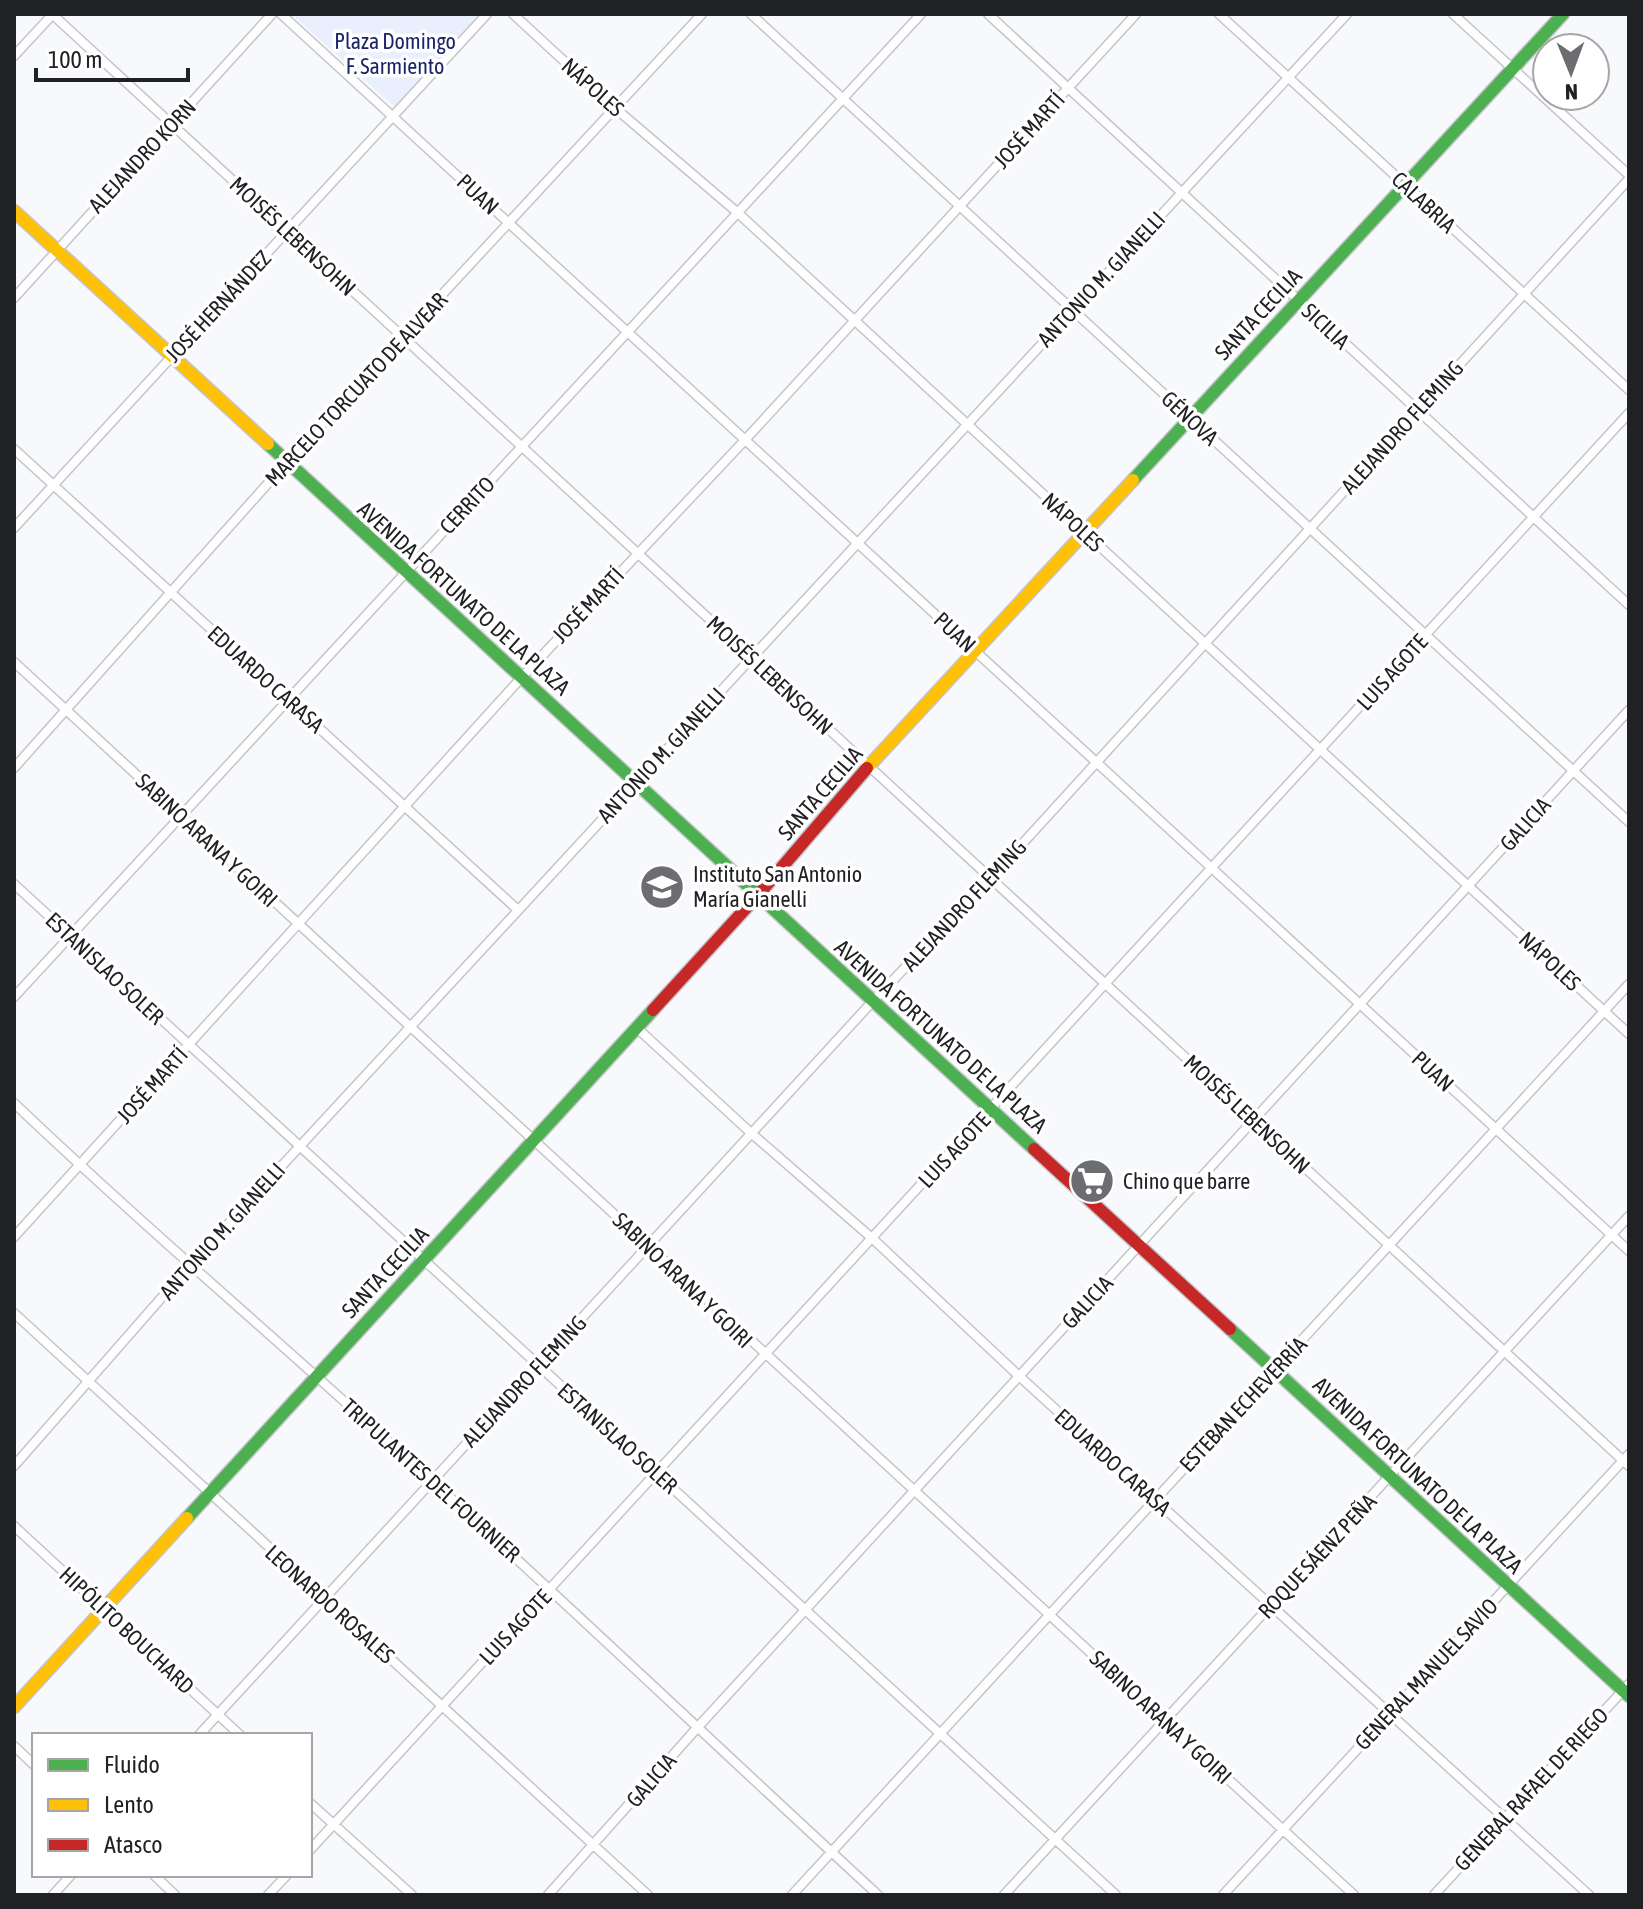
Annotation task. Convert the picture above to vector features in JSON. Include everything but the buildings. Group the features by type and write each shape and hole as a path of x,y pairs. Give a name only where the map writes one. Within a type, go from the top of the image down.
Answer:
{"street":[{"name":"MOISÉS LEBENSOHN","path":"53,14 1504,1352 1627,1460"},
{"path":"14,56 53,14"},
{"name":"ALEJANDRO KORN","path":"14,298 272,14"},
{"name":"PUAN","path":"281,14 1629,1251"},
{"name":"JOSÉ HERNÁNDEZ","path":"14,528 487,14"},
{"name":"NÁPOLES","path":"513,14 615,108 738,213 1629,1034"},
{"name":"MARCELO TORCUATO DE ALVEAR","path":"14,768 287,462 702,14"},
{"name":"GÉNOVA","path":"751,14 1629,822"},
{"name":"CERRITO","path":"14,997 921,14"},
{"name":"SICILIA","path":"988,14 1629,605"},
{"name":"JOSÉ MARTÍ","path":"14,1237 522,677 745,440 1136,14"},
{"name":"CALABRIA","path":"1219,14 1629,390"},
{"name":"ANTONIO M. GIANELLI","path":"14,1466 192,1263 1347,14"},
{"path":"1453,14 1629,177"},
{"name":"SANTA CECILIA","path":"14,1707 758,895 869,766 1563,14"},
{"name":"ALEJANDRO FLEMING","path":"201,1733 872,1002 991,878 1629,177"},
{"name":"AVENIDA FORTUNATO DE LA PLAZA","path":"14,211 1508,1586 1627,1690"},
{"name":"LUIS AGOTE","path":"312,1848 1629,413"},
{"name":"EDUARDO CARASA","path":"14,449 518,910"},
{"name":"SABINO ARANA Y GOIRI","path":"14,662 648,1245 764,1357 1050,1614 1354,1895"},
{"name":"GALICIA","path":"548,1895 914,1490 1629,710"},
{"name":"ESTANISLAO SOLER","path":"14,884 1116,1895"},
{"name":"ESTEBAN ECHEVERRÍA","path":"792,1895 1629,984"},
{"name":"EDUARDO CARASA","path":"637,1028 873,1239 1589,1895"},
{"name":"TRIPULANTES DEL FOURNIER","path":"14,1103 550,1589 878,1895"},
{"name":"ROQUE SÁENZ PEÑA","path":"1004,1895 1629,1216"},
{"name":"LEONARDO ROSALES","path":"14,1313 323,1600 443,1705 648,1895"},
{"name":"GENERAL MANUEL SAVIO","path":"1223,1895 1627,1460"},
{"name":"HIPÓLITO BOUCHARD","path":"14,1526 238,1733"},
{"name":"GENERAL RAFAEL DE RIEGO","path":"1434,1895 1627,1690"},
{"path":"14,1746 32,1763"},
{"path":"312,1805 412,1895"},
{"path":"53,1895 69,1877"},
{"path":"156,1877 175,1895"},
{"path":"268,1895 285,1877"}],"green space":[{"name":"Plaza Domingo F. Sarmiento","path":"486,14 399,111 294,16"}],"traffic: fast":[{"path":"1133,480 1563,14"},
{"path":"268,444 1034,1149"},
{"path":"187,1518 653,1010"},
{"path":"1230,1329 1629,1696"}],"traffic: slow":[{"path":"14,211 268,444"},
{"path":"867,768 1133,480"},
{"path":"14,1707 187,1518"}],"traffic: jam":[{"path":"653,1010 758,895 867,768"},
{"path":"1034,1149 1230,1329"}],"place":[{"name":"Instituto San Antonio María Gianelli","path":"662,887"},
{"name":"Chino que barre","path":"1092,1181"}]}
